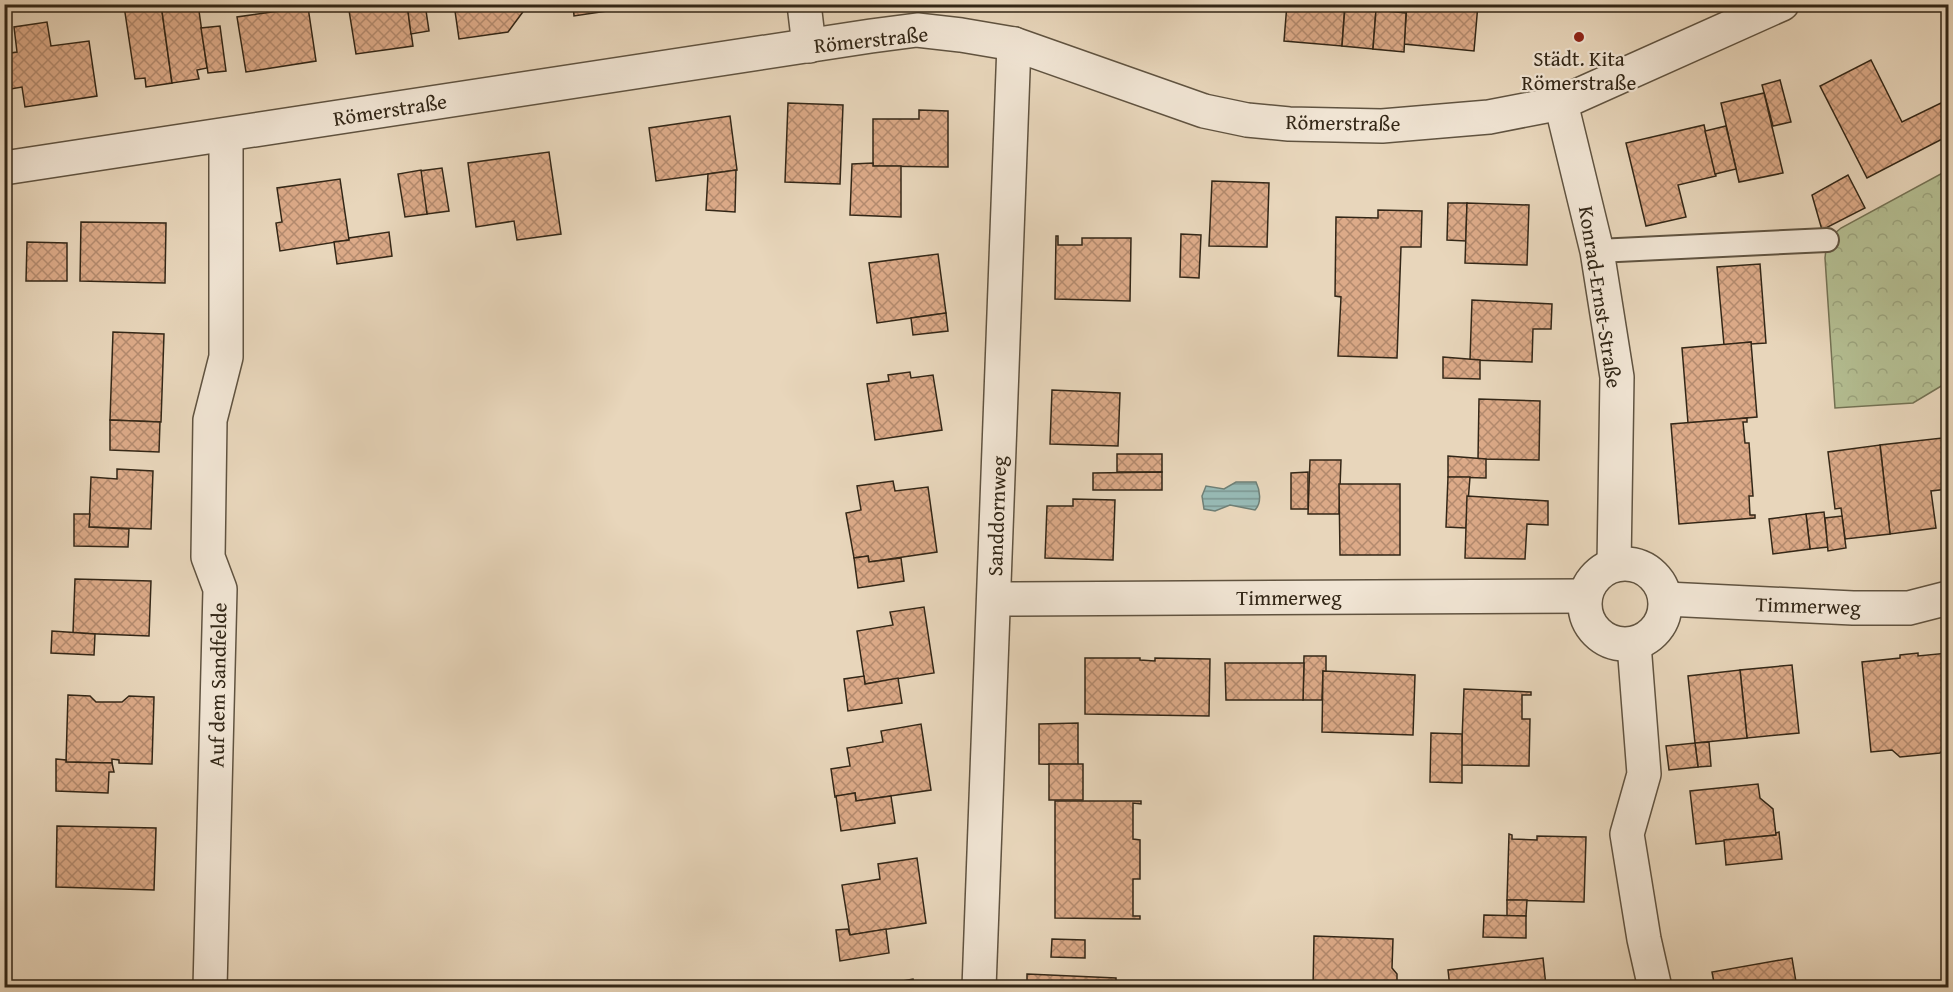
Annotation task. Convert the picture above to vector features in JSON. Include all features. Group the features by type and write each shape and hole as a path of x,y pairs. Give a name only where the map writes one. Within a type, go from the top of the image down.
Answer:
{"street":[{"path":"804,4 809,46"},
{"name":"Römerstraße","path":"4,168 917,30 1014,45 1204,111 1247,120 1289,124 1382,126 1489,117 1561,103 1782,4"},
{"name":"Sanddornweg","path":"979,987 1014,45"},
{"name":"Konrad-Ernst-Straße","path":"1561,103 1597,251 1617,377 1614,565"},
{"name":"Auf dem Sandfelde","path":"210,987 220,589 208,556 210,420 226,357 226,135"},
{"path":"1628,564 1642,567 1653,574 1662,586 1666,599 1661,622 1650,636 1634,644 1621,645 1608,641 1597,633 1587,616 1585,596 1589,586 1595,576 1614,565 1628,564"},
{"name":"Timmerweg","path":"994,599 1585,596"},
{"name":"Timmerweg","path":"1666,599 1853,608 1909,608 1948,598"},
{"path":"1634,644 1644,774 1627,834 1644,939 1655,987"}],"lane":[{"path":"1597,251 1827,240"}],"green space":[{"path":"1948,170 1948,382 1913,403 1835,408 1825,258 1827,240 1841,228"}],"water":[{"path":"1236,482 1256,482 1260,496 1255,510 1230,505 1215,511 1204,509 1202,496 1206,486 1224,489"}],"building":[{"path":"161,4 172,83 146,87 145,78 135,79 124,6"},
{"path":"161,4 198,4 207,68 197,70 199,79 172,83"},
{"path":"348,4 407,4 413,46 356,54"},
{"path":"407,4 425,4 429,31 411,34"},
{"path":"454,4 524,4 525,9 508,32 459,39"},
{"path":"573,4 627,4 627,8 574,16"},
{"path":"1287,4 1345,4 1342,46 1284,41"},
{"path":"1407,4 1478,4 1474,51 1404,44"},
{"path":"308,7 316,61 246,72 237,17"},
{"path":"1345,7 1376,10 1373,49 1342,46"},
{"path":"1376,10 1406,13 1404,52 1373,49"},
{"path":"47,22 51,46 89,41 97,96 25,107 22,87 4,90 4,54 17,52 14,27"},
{"path":"220,26 226,71 208,73 201,28"},
{"path":"1871,60 1902,122 1943,102 1948,114 1948,136 1867,178 1820,86"},
{"path":"1780,80 1791,122 1773,126 1762,85"},
{"path":"1764,93 1783,173 1739,182 1721,103"},
{"path":"788,103 843,105 840,184 785,182"},
{"path":"919,110 948,111 948,167 873,166 873,119 919,119"},
{"path":"730,116 737,170 656,181 649,128"},
{"path":"1704,125 1716,176 1678,185 1686,217 1646,226 1626,143"},
{"path":"1726,126 1736,169 1715,174 1705,131"},
{"path":"549,152 561,234 517,240 514,221 476,227 468,163"},
{"path":"873,163 873,166 901,166 901,217 850,215 852,164"},
{"path":"442,168 449,211 427,214 420,171"},
{"path":"421,170 427,214 405,217 398,174"},
{"path":"736,170 735,212 706,210 708,174"},
{"path":"1848,175 1865,208 1822,230 1812,195"},
{"path":"340,179 349,240 280,251 276,223 282,222 277,188"},
{"path":"1212,181 1269,183 1267,247 1209,246"},
{"path":"1448,203 1467,203 1466,241 1447,240"},
{"path":"1467,203 1529,205 1527,265 1465,263"},
{"path":"1378,210 1422,211 1421,247 1401,247 1397,358 1338,356 1341,297 1335,296 1336,217 1378,218"},
{"path":"81,222 166,223 165,283 80,281"},
{"path":"389,232 392,256 337,264 334,242"},
{"path":"1181,234 1201,235 1199,278 1180,277"},
{"path":"1056,236 1058,236 1058,245 1082,245 1082,238 1131,238 1130,301 1055,299"},
{"path":"27,242 67,243 67,281 26,281"},
{"path":"938,254 946,313 877,323 869,263"},
{"path":"1760,264 1766,343 1724,345 1717,267"},
{"path":"1472,300 1552,304 1551,329 1533,329 1532,362 1470,360"},
{"path":"946,313 948,331 913,335 911,318"},
{"path":"113,332 164,334 161,422 110,420"},
{"path":"1751,342 1757,417 1688,423 1682,348"},
{"path":"1443,357 1480,360 1480,379 1443,378"},
{"path":"910,372 911,378 933,375 942,430 875,440 867,384 889,381 888,375"},
{"path":"1052,390 1120,393 1118,446 1050,444"},
{"path":"1479,399 1540,401 1539,460 1478,459"},
{"path":"1747,418 1747,422 1743,422 1745,443 1749,443 1753,496 1749,496 1750,515 1755,515 1755,518 1679,524 1671,424"},
{"path":"110,420 160,422 159,452 110,450"},
{"path":"1942,438 1948,489 1931,491 1936,528 1890,534 1880,445"},
{"path":"1880,445 1890,534 1845,539 1841,508 1835,509 1828,452"},
{"path":"1117,454 1162,454 1162,472 1117,472"},
{"path":"1448,456 1486,459 1486,478 1448,477"},
{"path":"1310,460 1341,460 1339,514 1308,514"},
{"path":"117,469 153,471 151,529 89,527 91,477 117,479"},
{"path":"1162,472 1162,490 1093,490 1093,473"},
{"path":"1308,472 1308,509 1291,509 1291,473"},
{"path":"1448,477 1470,477 1466,528 1446,527"},
{"path":"893,481 895,491 928,487 937,552 869,562 868,556 854,558 846,513 861,510 857,486"},
{"path":"1339,484 1400,484 1400,555 1340,555"},
{"path":"1467,496 1548,501 1548,525 1527,524 1525,559 1465,558"},
{"path":"1073,499 1115,500 1113,560 1045,558 1047,506 1073,506"},
{"path":"1824,512 1828,547 1810,549 1806,514"},
{"path":"74,514 90,514 89,527 129,529 128,547 74,546"},
{"path":"1806,514 1810,549 1773,554 1769,519"},
{"path":"1842,516 1846,548 1828,551 1825,518"},
{"path":"868,556 869,562 901,558 904,581 858,588 854,558"},
{"path":"75,579 151,581 149,636 73,633"},
{"path":"924,607 934,673 865,684 857,631 893,625 890,612"},
{"path":"52,631 95,634 94,655 51,653"},
{"path":"1918,653 1918,656 1948,653 1948,744 1940,753 1900,757 1892,750 1871,752 1862,662 1900,658 1900,655"},
{"path":"1304,656 1326,656 1322,700 1303,700"},
{"path":"1085,658 1140,658 1140,660 1155,661 1155,658 1210,659 1209,716 1085,714"},
{"path":"1225,663 1304,663 1303,700 1226,700"},
{"path":"1792,665 1799,733 1747,738 1740,670"},
{"path":"1740,670 1747,738 1695,743 1688,676"},
{"path":"1323,671 1415,675 1413,735 1322,732"},
{"path":"864,676 865,684 898,678 902,703 848,711 844,679"},
{"path":"1464,689 1531,692 1531,695 1522,695 1522,719 1530,719 1529,766 1461,765"},
{"path":"68,695 90,696 96,702 122,702 129,696 154,697 152,764 119,763 119,760 112,759 112,763 66,762"},
{"path":"1078,723 1078,765 1039,764 1039,724"},
{"path":"921,724 931,790 856,801 855,793 835,797 831,769 850,766 847,748 883,742 881,731"},
{"path":"1431,733 1462,734 1462,783 1430,782"},
{"path":"1709,742 1711,766 1698,767 1695,743"},
{"path":"1695,743 1698,767 1669,770 1666,746"},
{"path":"56,759 66,760 66,762 112,763 114,772 109,772 108,793 56,791"},
{"path":"1049,764 1083,764 1083,800 1049,800"},
{"path":"1758,784 1760,798 1773,809 1776,835 1696,844 1690,791"},
{"path":"855,793 856,801 891,796 895,823 841,831 836,796"},
{"path":"1055,801 1141,801 1141,804 1133,803 1133,839 1140,840 1140,879 1133,879 1133,916 1140,916 1140,919 1055,918"},
{"path":"57,826 156,828 154,890 56,887"},
{"path":"1779,832 1782,859 1726,865 1724,840 1776,835"},
{"path":"1509,834 1512,835 1512,839 1537,840 1537,836 1586,837 1584,902 1507,900"},
{"path":"917,858 926,923 850,935 842,885 880,879 878,864"},
{"path":"1507,900 1527,900 1526,916 1507,916"},
{"path":"1484,915 1526,916 1526,938 1483,937"},
{"path":"848,929 850,935 886,929 889,953 840,961 836,930"},
{"path":"1314,936 1393,939 1392,968 1397,974 1397,988 1313,988"},
{"path":"1052,939 1085,940 1085,958 1051,957"},
{"path":"1543,958 1546,986 1556,984 1556,988 1450,988 1448,970"},
{"path":"1792,958 1797,988 1715,988 1712,972"},
{"path":"1027,974 1116,978 1116,988 1027,988"},
{"path":"913,979 915,988 880,988 879,985"}],"place":[{"name":"Städt. Kita Römerstraße","path":"1579,37"}]}
